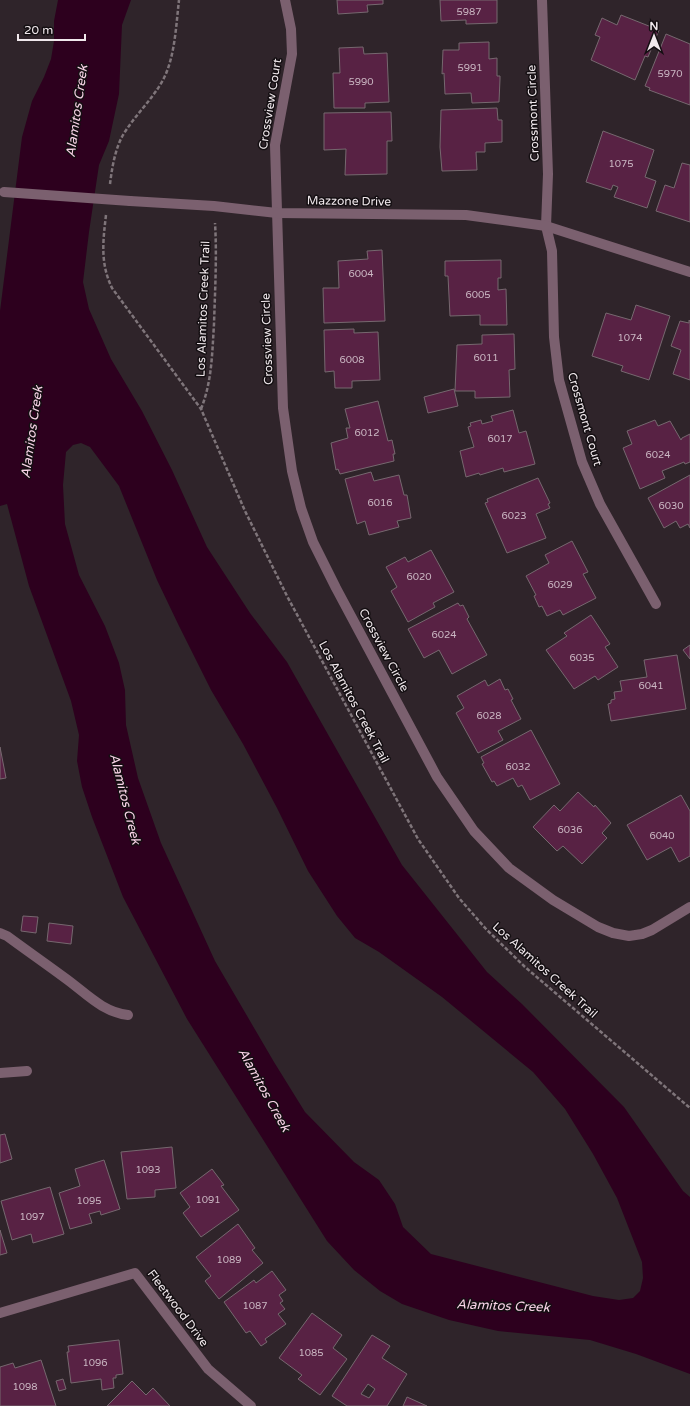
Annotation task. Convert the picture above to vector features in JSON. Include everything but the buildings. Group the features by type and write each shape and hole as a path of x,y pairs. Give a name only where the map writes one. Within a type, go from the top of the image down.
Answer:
{"street":[{"name":"Crossview Court","path":"277,213 275,146 292,54 291,29 285,0"},
{"name":"Crossmont Circle","path":"542,0 547,153 546,226"},
{"name":"Mazzone Drive","path":"2,192 214,206 277,213 466,215 546,226 690,272"},
{"name":"Crossview Circle","path":"277,213 283,408 292,471 301,508 313,542 336,588 437,777 474,830 509,868 553,900 598,927 613,933 629,936 642,934 652,930 690,907"},
{"name":"Crossmont Court","path":"546,226 552,251 554,337 559,380 582,462 600,504 656,604"},
{"path":"0,933 7,936 67,979 100,1006 116,1014 128,1016"},
{"path":"0,1073 27,1071"},
{"name":"Fleetwood Drive","path":"0,1313 136,1273 208,1369 251,1406"}],"path":[{"name":"Los Alamitos Creek Trail","path":"214,206 215,271 211,379 201,409 245,511 294,609 418,839 459,898 486,929 525,967 690,1108"}],"water":[{"name":"Alamitos Creek","path":"58,0 131,0 122,25 119,94 109,141 99,165 83,282 89,309 111,359 142,411 172,470 207,547 250,613 287,662 402,865 487,972 522,1004 624,1107 683,1191 690,1197 690,1374 636,1354 590,1340 498,1331 449,1320 402,1304 380,1291 354,1270 327,1241 187,1019 123,897 82,787 77,761 79,735 71,701 29,586 7,504 0,506 0,311 22,137 32,101 51,59 54,41 54,21","holes":["81,443 90,447 119,486 157,580 211,690 243,744 308,871 337,916 355,938 379,952 442,997 533,1072 565,1109 593,1154 617,1198 642,1262 643,1278 640,1291 633,1298 619,1300 593,1296 431,1254 403,1227 395,1204 379,1180 354,1162 305,1112 215,961 161,843 138,778 126,725 125,690 119,663 105,626 79,575 65,524 63,485 66,452 73,445"]}]}
